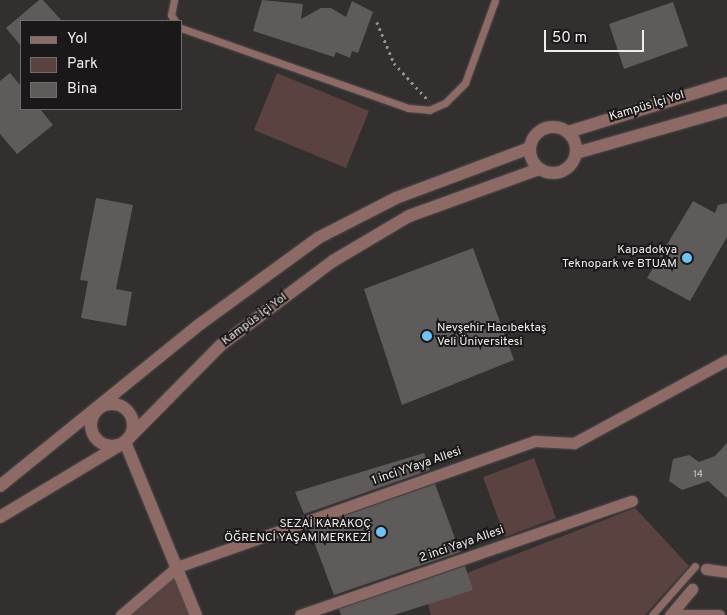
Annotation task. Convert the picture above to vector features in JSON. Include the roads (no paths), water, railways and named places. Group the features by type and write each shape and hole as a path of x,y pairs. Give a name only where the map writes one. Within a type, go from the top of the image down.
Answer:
{"street":[{"name":"Kampüs İçi Yol","path":"568,132 727,83"},
{"name":"Kampüs İçi Yol","path":"576,153 727,110"},
{"path":"544,129 568,132 576,153 562,172 539,169 530,148 532,140 544,129"},
{"path":"0,486 100,407 196,327 318,238 396,198 530,148"},
{"name":"Kampüs İçi Yol","path":"0,516 125,442 221,345 332,261 409,216 539,169"},
{"name":"1 inci YYaya Allesi","path":"121,615 176,566 535,440 574,443 727,360"},
{"path":"125,442 105,445 94,437 90,423 100,407 112,403 129,412 133,424 125,442 196,615"},
{"name":"2 inci Yaya Allesi","path":"300,615 632,501"},
{"path":"700,567 727,572"},
{"path":"670,614 692,589"},
{"path":"670,614 719,615"}],"lane":[{"path":"174,0 171,15 174,20"},
{"path":"182,28 408,108 435,108 465,83 495,0"},
{"path":"652,615 700,567"}],"place":[{"name":"Kapadokya Teknopark ve BTUAM","path":"687,258"},
{"name":"Nevşehir Hacıbektaş Veli Üniversitesi","path":"427,336"},
{"name":"SEZAİ KARAKOÇ ÖĞRENCİ YAŞAM MERKEZİ","path":"381,532"}]}
